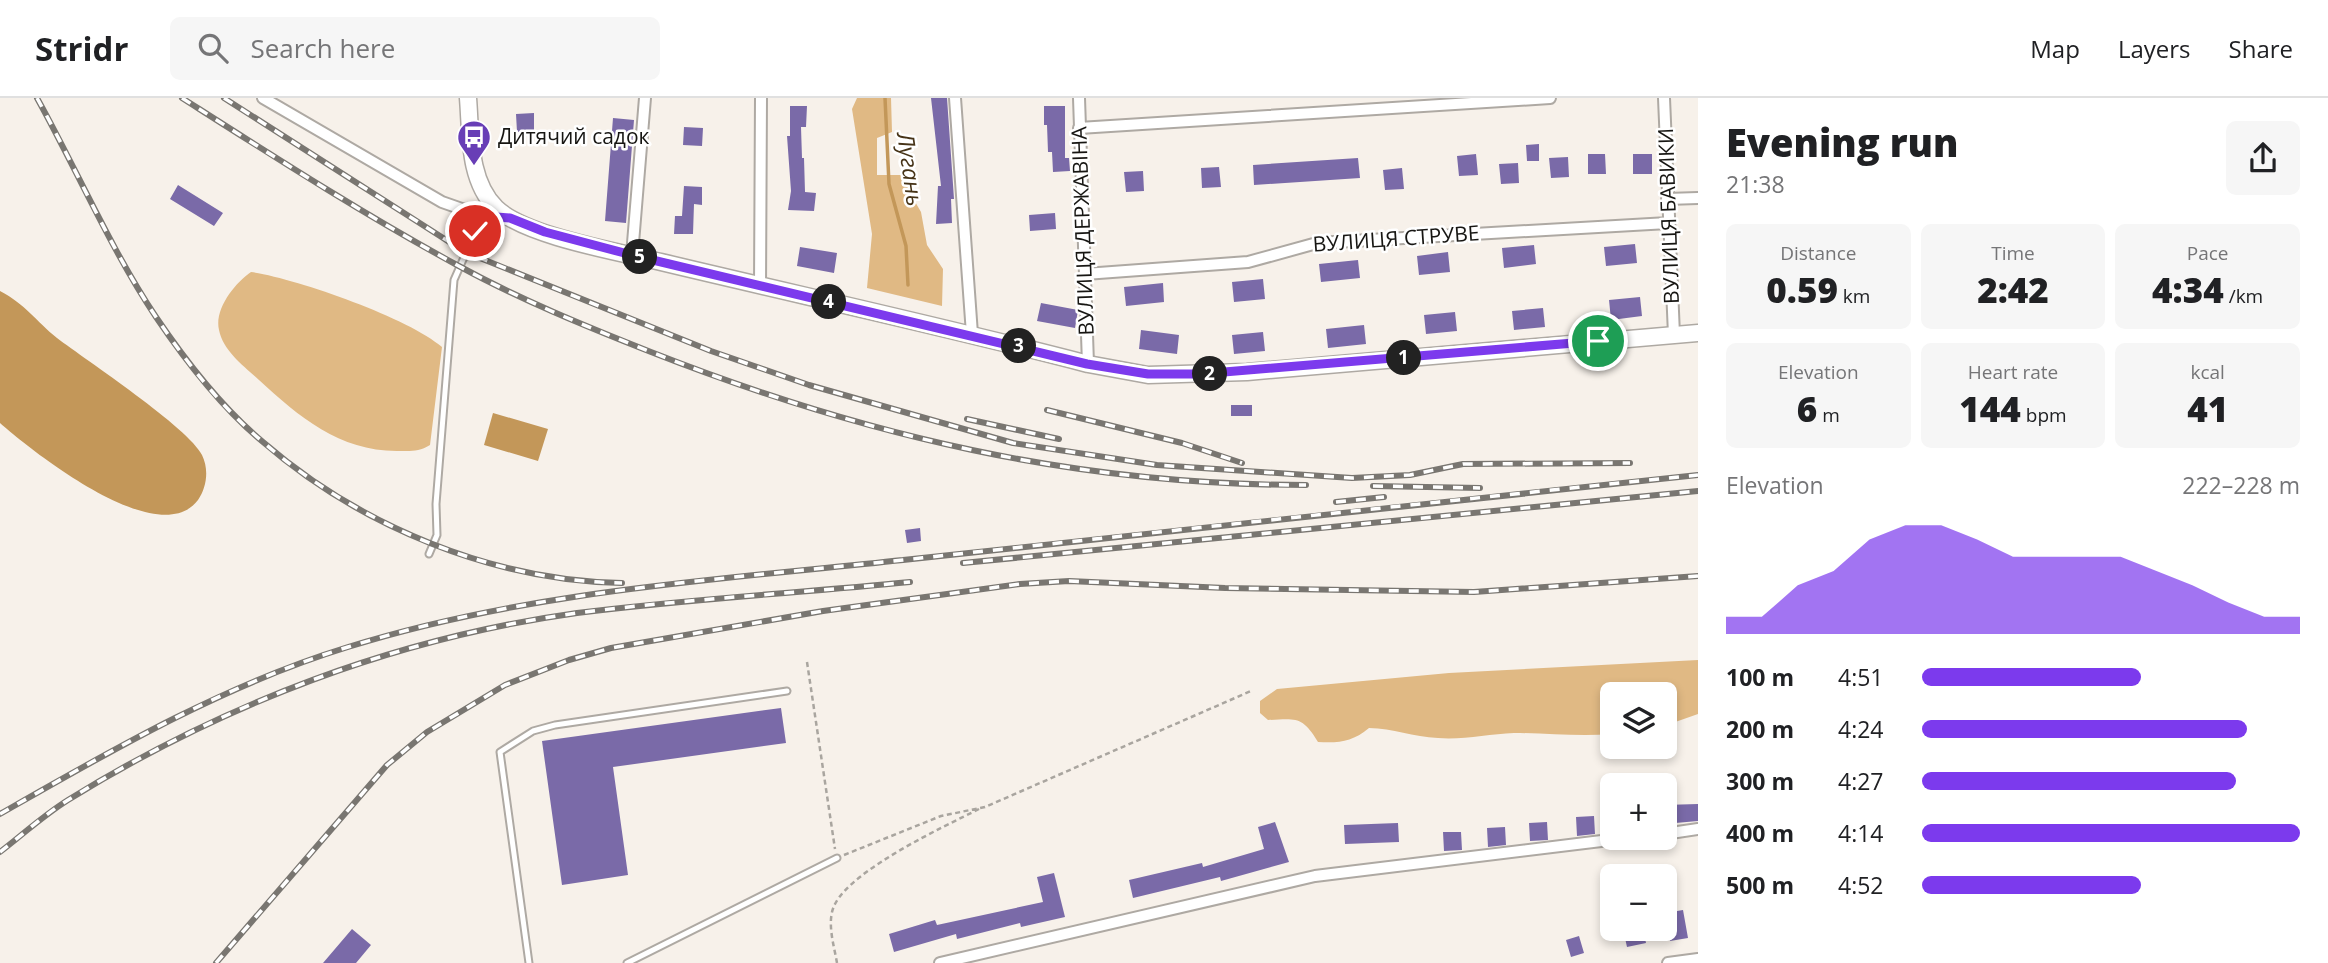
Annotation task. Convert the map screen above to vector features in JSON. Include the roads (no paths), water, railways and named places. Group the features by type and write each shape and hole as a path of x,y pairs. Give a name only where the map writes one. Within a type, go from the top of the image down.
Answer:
{"street":[{"path":"262,98 442,202 482,216 499,210"},
{"path":"468,98 474,167 499,210 545,232 1087,364 1148,374 1212,374 1698,333"},
{"path":"632,255 645,98"},
{"path":"760,286 761,98"},
{"path":"955,98 972,334"},
{"name":"ВУЛИЦЯ ДЕРЖАВІНА","path":"1079,98 1087,364"},
{"path":"1079,128 1294,109 1550,98"},
{"name":"ВУЛИЦЯ БАВИКИ","path":"1664,98 1674,335"},
{"path":"1667,199 1698,198"},
{"name":"ВУЛИЦЯ СТРУВЕ","path":"1085,274 1248,262 1317,243 1668,223"},
{"path":"1677,832 1698,830"},
{"path":"940,963 1315,876 1600,841"},
{"path":"1668,963 1698,959"}],"lane":[{"path":"429,554 437,534 437,491 454,280 482,216 499,210"},
{"path":"529,963 500,752 533,731 555,725 787,691"},
{"path":"627,963 837,858"}],"waterway":[{"name":"Лугань","path":"885,98 889,184 906,246 908,285"}],"railway":[{"path":"37,98 109,236 156,317 205,384 263,442 342,499 385,523 430,543 477,560 525,572 574,580 622,583"},
{"path":"182,98 353,205 480,277 577,322 731,382 891,431 1054,465 1220,483 1306,485"},
{"path":"224,98 465,252 711,351 809,385 1013,443 1157,465 1352,478 1410,475 1463,464 1630,463"},
{"path":"1047,410 1182,443 1242,463"},
{"path":"967,419 1059,439"},
{"path":"0,814 127,743 257,680 348,647 484,613 553,600 693,582 1698,475"},
{"path":"1373,486 1480,488"},
{"path":"963,563 1698,491"},
{"path":"1336,502 1384,497"},
{"path":"216,963 387,765 427,732 505,685 569,660 611,648 823,611 1020,584 1069,581 1225,588 1474,592 1698,576"},
{"path":"0,852 68,800 187,734 249,705 377,658 443,639 577,613 910,582"}],"place":[{"name":"Дитячий садок","path":"474,167"}]}
